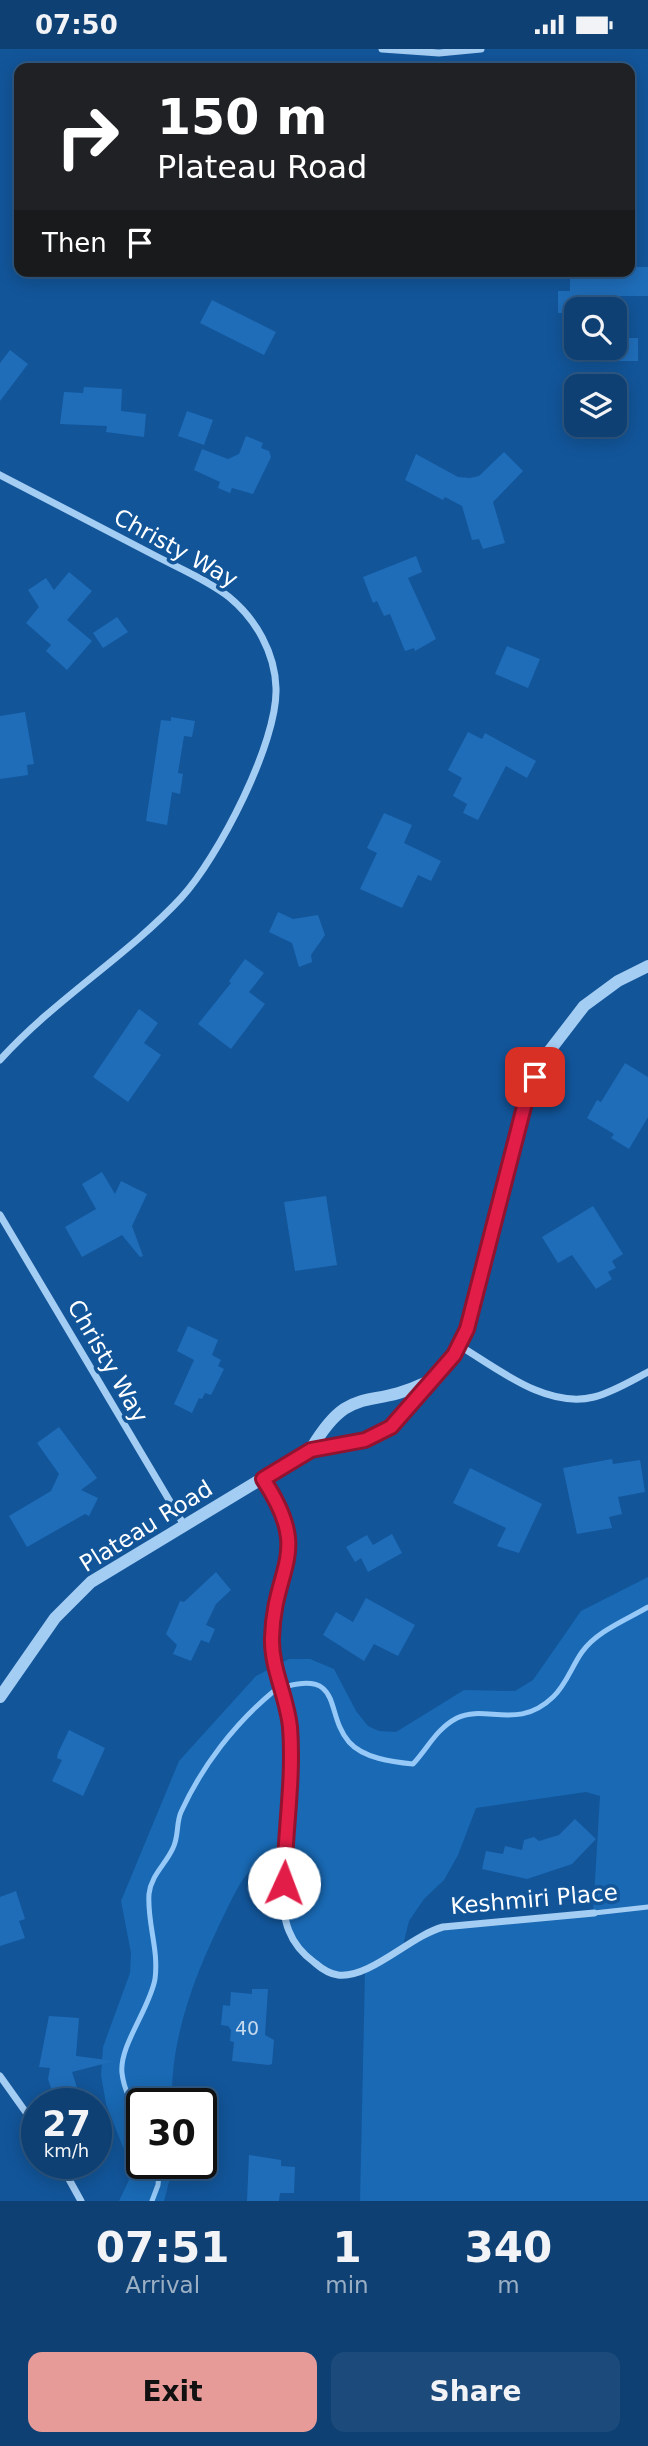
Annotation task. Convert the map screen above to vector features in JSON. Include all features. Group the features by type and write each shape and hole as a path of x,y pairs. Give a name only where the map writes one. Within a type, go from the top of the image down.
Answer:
{"street":[{"path":"382,49 439,53 481,49"},
{"name":"Christy Way","path":"0,475 229,597 263,639 271,657 276,691 269,729 242,800 218,849 201,873 184,895 145,933 0,1060"},
{"name":"Plateau Road","path":"0,1697 71,1599 91,1582 311,1450 378,1434 391,1427 460,1346 527,1095 544,1058 584,1006 609,987 648,966"},
{"name":"Christy Way","path":"0,1215 184,1525"},
{"path":"460,1346 527,1385 561,1399 593,1397 648,1371"},
{"name":"Plateau Road","path":"311,1450 328,1422 349,1403 397,1394 429,1381"},
{"name":"Keshmiri Place","path":"263,1479 286,1521 290,1545 272,1639 288,1712 291,1745 283,1903 288,1930 298,1946 323,1969 335,1975 349,1976 365,1970 430,1930 594,1913"},
{"path":"0,2076 21,2106"},
{"path":"69,2179 81,2201"}],"lane":[{"name":"Keshmiri Place","path":"594,1913 648,1907"}],"shaded area":[{"path":"648,1577 648,2201 360,2201 365,1971 335,1975 297,1946 283,1903 284,1862 257,1865 245,1877 231,1901 204,1958 187,2005 175,2054 173,2088 126,2088 126,2155 112,2119 112,2088 103,2088 101,2075 103,2047 130,1973 131,1953 121,1901 179,1761 256,1676 289,1659 310,1659 334,1669 356,1711 368,1726 379,1731 396,1732 464,1690 515,1691 533,1680 581,1611","holes":["586,1792 600,1796 593,1913 430,1930 403,1945 409,1921 424,1899 444,1880 458,1855 476,1808"]},
{"path":"170,2179 164,2201 119,2201 129,2180"}],"building":[{"path":"635,267 648,267 648,296 564,297 564,313 558,313 558,291 570,291 570,277 635,277"},
{"path":"212,300 276,332 264,355 200,323"},
{"path":"627,338 638,338 638,361 614,361 627,360"},
{"path":"10,350 28,364 0,401 0,363"},
{"path":"84,387 122,389 121,411 146,414 144,437 106,432 107,426 60,424 64,392 83,393"},
{"path":"187,411 213,420 204,445 178,436"},
{"path":"246,436 263,443 261,448 269,451 271,457 253,494 232,488 230,493 218,488 220,482 194,470 202,449 228,459 239,454"},
{"path":"504,452 523,471 493,502 505,543 483,549 479,539 472,540 462,506 445,497 443,500 405,480 416,454 458,477 470,478 479,476"},
{"path":"416,556 422,572 408,578 436,639 415,651 414,648 405,651 390,614 384,616 377,601 373,603 363,577"},
{"path":"69,572 92,591 67,620 92,641 67,670 46,651 51,645 26,623 39,607 28,590 46,578 54,590"},
{"path":"117,617 128,632 103,648 93,633"},
{"path":"507,646 540,659 528,688 495,674"},
{"path":"25,712 34,764 27,765 28,775 0,779 0,716"},
{"path":"171,717 195,721 192,737 184,736 178,773 183,774 180,794 172,792 167,825 146,821 161,720 171,721"},
{"path":"468,732 482,739 485,733 536,761 527,778 506,766 478,820 463,813 467,804 453,796 462,778 448,770"},
{"path":"384,813 412,825 404,843 441,861 431,881 418,875 402,908 360,889 377,853 367,848"},
{"path":"278,912 293,919 318,915 325,935 311,955 312,962 299,967 292,943 269,932"},
{"path":"245,959 264,973 249,992 265,1004 231,1049 198,1024 231,983 229,981"},
{"path":"139,1009 158,1023 144,1043 161,1055 128,1102 93,1077"},
{"path":"625,1063 648,1077 648,1117 629,1149 611,1138 614,1134 587,1118 597,1100 601,1102"},
{"path":"102,1172 115,1194 121,1181 147,1194 132,1226 143,1256 140,1257 122,1235 82,1257 65,1227 96,1209 82,1184"},
{"path":"326,1196 337,1265 295,1271 284,1202"},
{"path":"593,1206 623,1254 612,1261 616,1268 608,1272 612,1279 596,1289 572,1255 558,1263 542,1237"},
{"path":"188,1326 218,1340 212,1355 221,1360 218,1366 224,1369 211,1395 205,1393 202,1399 199,1398 192,1413 174,1404 194,1360 177,1351"},
{"path":"59,1427 97,1478 81,1490 98,1498 89,1516 85,1514 27,1547 9,1516 51,1491 59,1474 37,1443"},
{"path":"612,1459 613,1464 640,1460 645,1492 618,1497 622,1514 609,1517 612,1528 577,1534 563,1468"},
{"path":"470,1468 542,1504 519,1553 497,1546 506,1528 453,1503"},
{"path":"392,1534 402,1553 368,1572 361,1558 355,1562 346,1547 367,1535 373,1545"},
{"path":"216,1572 231,1590 216,1604 206,1625 215,1629 209,1643 201,1640 191,1661 173,1654 177,1645 166,1634 180,1601 184,1602"},
{"path":"366,1598 415,1625 398,1656 374,1644 364,1661 323,1635 336,1612 353,1622"},
{"path":"69,1730 105,1748 83,1796 52,1781 62,1760 57,1758 58,1753"},
{"path":"575,1819 596,1839 572,1864 527,1879 482,1869 486,1851 503,1854 505,1846 522,1850 524,1840 534,1837 539,1841 559,1835"},
{"path":"16,1891 25,1919 19,1921 25,1938 0,1946 0,1897"},
{"path":"252,1989 268,1989 265,2035 274,2040 272,2064 269,2065 232,2061 234,2042 230,2041 231,2030 228,2026 221,2025 223,2005 230,2006 231,1992 252,1994"},
{"path":"49,2016 79,2018 76,2056 115,2061 72,2072 77,2088 51,2088 48,2079 50,2068 39,2067"},
{"path":"249,2155 281,2160 281,2166 295,2167 294,2193 280,2193 279,2201 247,2201"}],"waterway":[{"path":"288,1686 305,1683 325,1690 342,1731 349,1742 362,1752 413,1764 438,1733 457,1718 468,1714 515,1715 540,1707 558,1692 588,1645 604,1632 648,1607"},
{"path":"126,2089 122,2062 155,1979 150,1887 173,1848 181,1812 209,1762 233,1731 274,1691"},
{"path":"152,2201 159,2179"}],"route":[{"path":"284,1883 291,1745 286,1699 277,1674 272,1639 274,1617 290,1545 286,1521 263,1479 311,1450 337,1443 365,1440 391,1427 454,1355 467,1329 527,1095 535,1077"}]}
